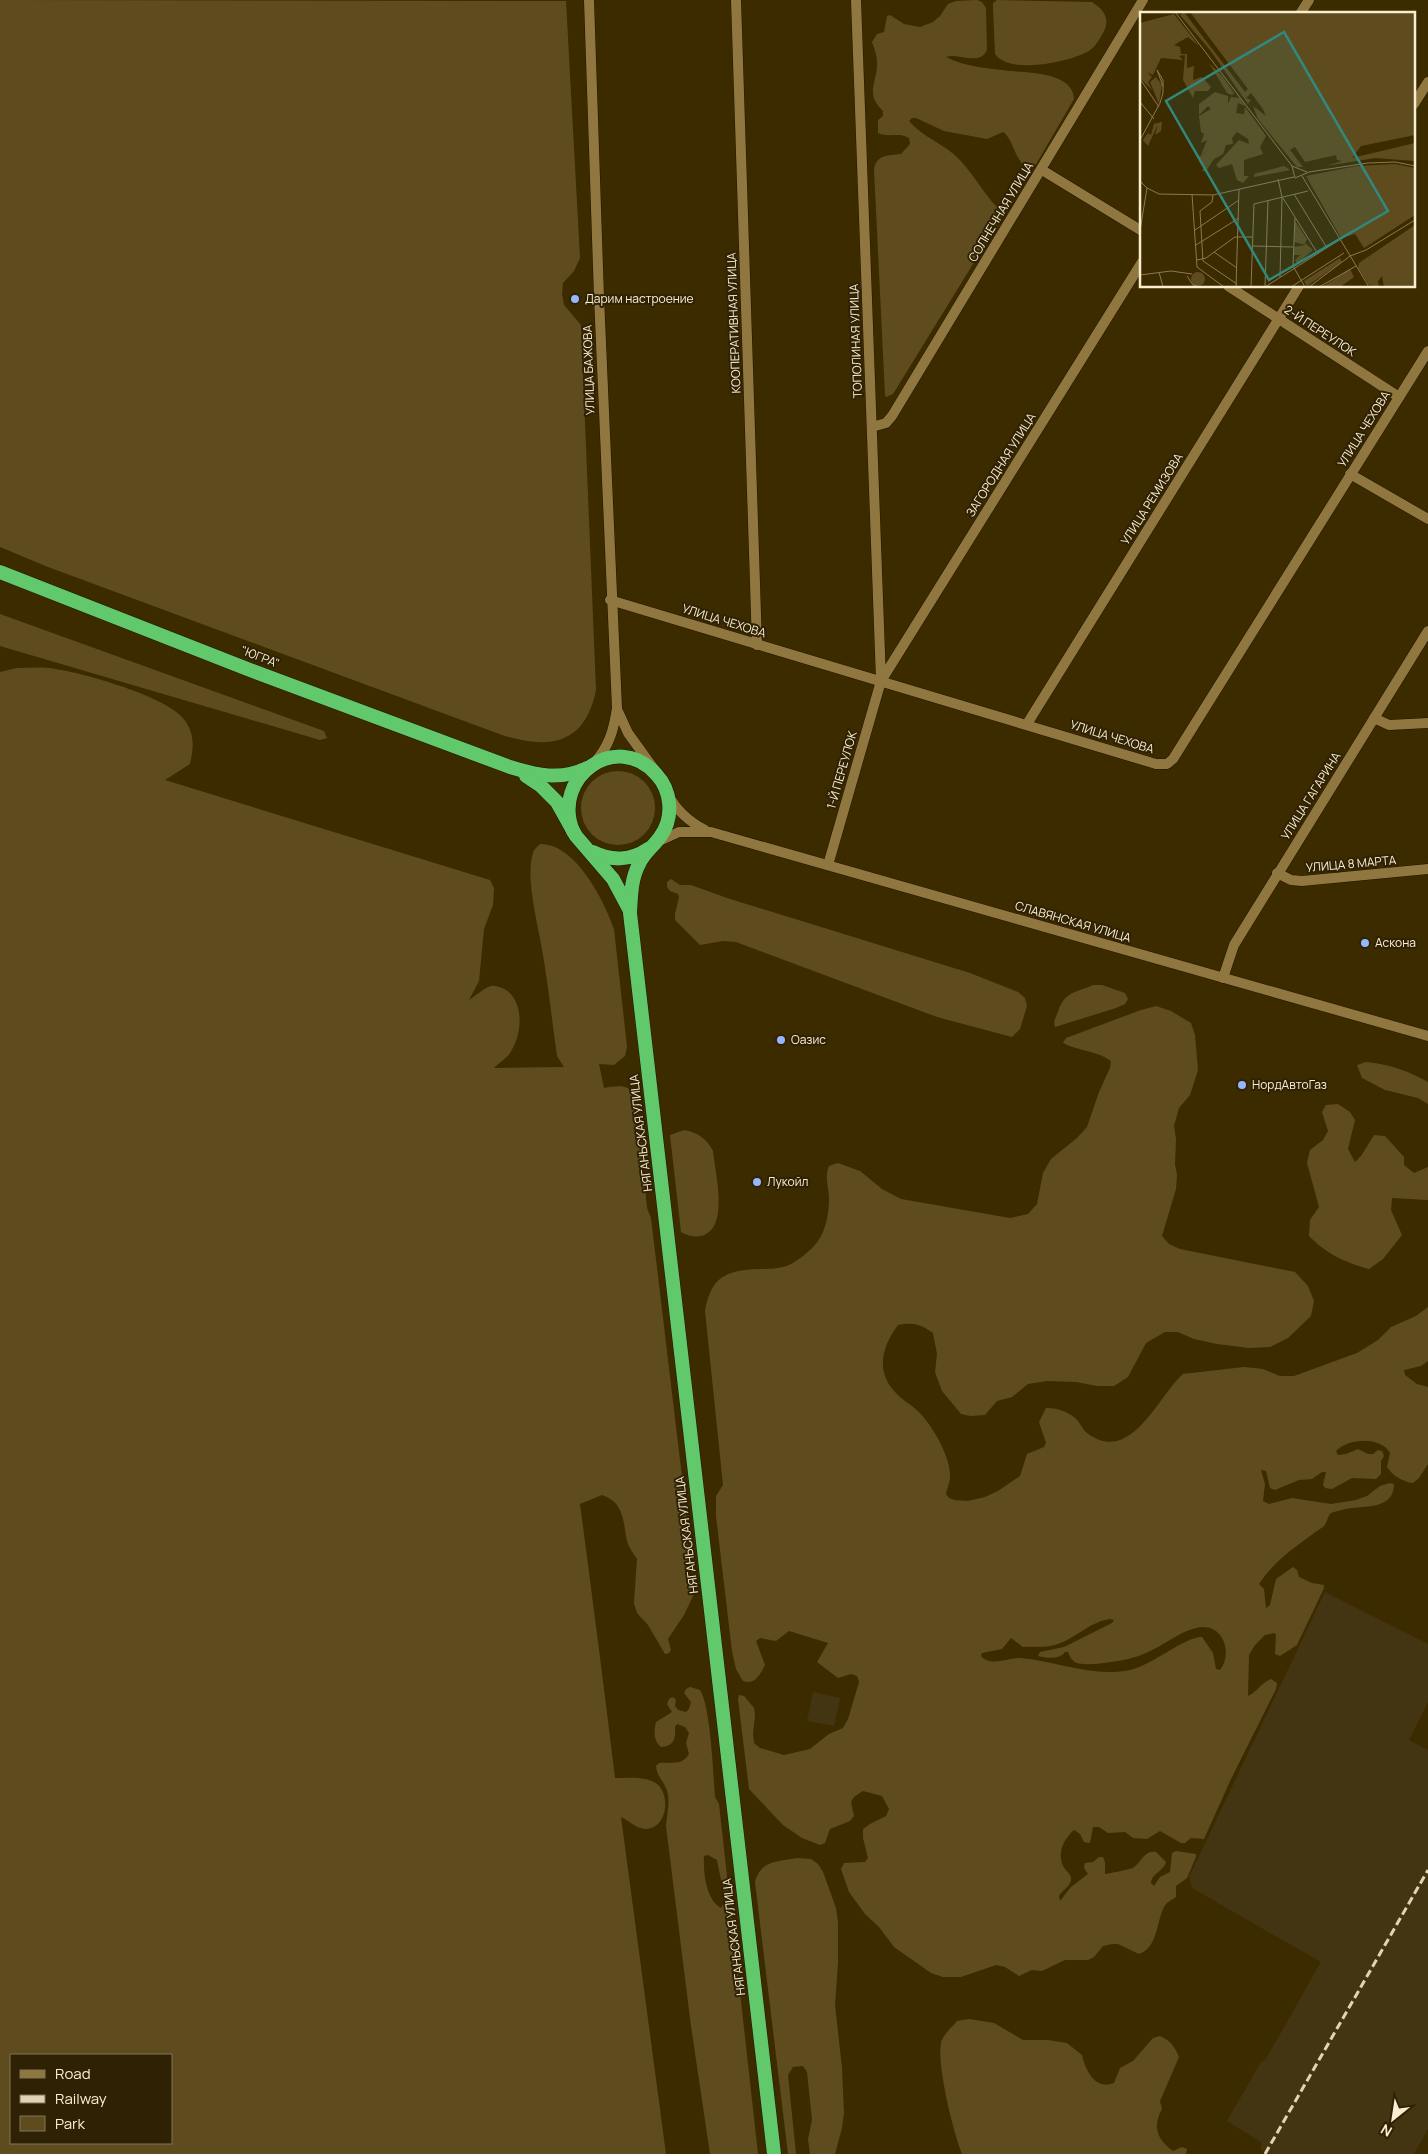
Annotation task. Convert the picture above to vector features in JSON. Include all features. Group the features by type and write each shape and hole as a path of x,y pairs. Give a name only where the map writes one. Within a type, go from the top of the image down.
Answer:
{"highway":[{"name":"\"ЮГРА\"","path":"0,572 250,670 510,767"},
{"path":"510,767 534,774 554,776 572,774 611,758 630,759 648,767 664,787 669,807 668,820 663,833 641,860 636,871 630,913"},
{"path":"574,831 568,814 569,797 576,781 590,766"},
{"path":"510,767 533,780 550,794 562,809 574,831 613,878 630,913"},
{"path":"588,848 603,856 620,858 637,855 653,845"},
{"name":"НЯГАНЬСКАЯ УЛИЦА","path":"630,913 774,2154"}],"street":[{"name":"УЛИЦА БАЖОВА","path":"589,0 610,600 617,708"},
{"name":"КООПЕРАТИВНАЯ УЛИЦА","path":"736,0 757,645"},
{"name":"ТОПОЛИНАЯ УЛИЦА","path":"856,0 881,681"},
{"name":"СОЛНЕЧНАЯ УЛИЦА","path":"872,427 886,423 892,416 1143,0"},
{"path":"1301,12 1309,0"},
{"path":"1416,101 1428,82"},
{"path":"1042,170 1140,231"},
{"name":"ЗАГОРОДНАЯ УЛИЦА","path":"881,681 1140,265"},
{"name":"2-Й ПЕРЕУЛОК","path":"1231,288 1399,396"},
{"name":"УЛИЦА РЕМИЗОВА","path":"1027,724 1298,288"},
{"name":"УЛИЦА ЧЕХОВА","path":"610,600 1156,764 1166,764 1173,759 1428,351"},
{"path":"1350,474 1428,519"},
{"name":"УЛИЦА ГАГАРИНА","path":"1223,978 1234,945 1428,631"},
{"name":"1-Й ПЕРЕУЛОК","path":"828,865 881,681"},
{"path":"590,766 609,742 617,708"},
{"path":"617,708 628,733 676,807 691,822 711,832"},
{"path":"1374,718 1389,725 1428,723"},
{"path":"653,845 679,832 711,832"},
{"name":"СЛАВЯНСКАЯ УЛИЦА","path":"711,832 1428,1036"},
{"name":"УЛИЦА 8 МАРТА","path":"1277,873 1291,880 1302,881 1428,869"}],"shaded area":[{"path":"1325,1592 1428,1644 1428,1702 1409,1740 1428,1750 1428,2129 1414,2154 1268,2154 1261,2150 1261,2142 1227,2121 1261,2062 1266,2059 1321,1962 1192,1888 1189,1877"},
{"path":"813,1692 840,1698 834,1726 807,1721"}],"green space":[{"path":"0,0 566,1 580,258 574,271 563,283 562,294 564,305 581,325 596,690 591,708 583,722 574,732 562,739 549,742 519,740 502,735 48,567 0,547"},
{"path":"977,0 982,2 986,8 987,50 979,58 946,57 977,67 1049,76 1066,84 1072,90 1074,99 1035,166 1029,167 1020,160 1003,132 987,139 944,131 916,118 912,118 909,121 922,133 954,155 966,167 993,203 1005,212 893,394 886,397 874,169 875,164 880,158 901,154 910,144 909,138 905,136 878,133 878,120 883,116 883,111 877,105 873,93 877,62 872,42 877,34 884,32 887,16 890,15 904,24 920,27 933,22 940,16 948,4 956,1"},
{"path":"997,0 1092,2 1105,15 1105,28 1094,47 1080,55 1055,62 1026,65 1013,64 1002,60 995,54 993,3"},
{"path":"0,614 324,731 327,738 320,740 0,646"},
{"path":"17,668 48,668 119,685 157,700 182,717 189,728 192,739 190,764 165,780 490,880 494,888 493,905 484,929 479,981 469,1000 491,986 501,988 512,996 519,1011 520,1020 514,1046 508,1055 494,1068 564,1067 557,1056 531,887 530,875 533,853 540,844 553,846 565,853 586,875 603,903 614,929 627,1047 625,1056 614,1065 599,1064 604,1088 623,1087 630,1090 636,1098 647,1208 651,1218 686,1510 688,1571 693,1586 693,1596 684,1615 668,1639 671,1650 665,1654 648,1625 637,1613 634,1603 637,1559 628,1544 619,1508 610,1498 602,1495 580,1504 615,1778 640,1778 654,1782 660,1787 665,1801 663,1817 653,1828 645,1829 635,1826 621,1817 666,2154 0,2154 0,672"},
{"path":"618,771 639,777 649,787 655,808 649,829 639,839 618,845 597,839 587,829 581,808 587,787 597,777"},
{"path":"671,879 680,885 691,885 730,899 970,973 1018,992 1025,998 1027,1006 1020,1029 1012,1037 937,1017 736,942 723,941 700,945 675,920 679,897 678,894 670,891 667,887 667,882"},
{"path":"1093,985 1102,985 1125,993 1128,999 1125,1004 1116,1008 1055,1027 1055,1019 1063,1000 1071,994"},
{"path":"1156,1006 1171,1011 1191,1023 1195,1035 1198,1070 1190,1095 1179,1108 1174,1126 1176,1139 1176,1189 1162,1236 1169,1244 1180,1249 1295,1272 1308,1286 1314,1301 1311,1316 1288,1338 1270,1347 1249,1348 1217,1344 1194,1339 1178,1332 1165,1332 1146,1343 1128,1377 1114,1386 1047,1381 1028,1384 1012,1397 997,1401 985,1415 970,1416 961,1414 942,1391 935,1372 937,1354 933,1333 917,1324 898,1325 885,1349 883,1358 884,1375 894,1391 918,1411 940,1442 950,1471 946,1494 949,1498 955,1500 968,1501 985,1497 998,1491 1020,1476 1027,1454 1044,1447 1046,1443 1039,1422 1046,1408 1068,1413 1077,1420 1087,1433 1103,1441 1117,1441 1130,1435 1142,1424 1183,1374 1244,1367 1263,1369 1280,1376 1294,1376 1357,1353 1378,1340 1391,1327 1416,1316 1428,1307 1428,1361 1421,1366 1404,1370 1405,1375 1417,1384 1428,1387 1428,1464 1419,1478 1413,1483 1406,1481 1395,1476 1387,1467 1390,1453 1386,1448 1372,1441 1356,1441 1341,1447 1336,1451 1338,1455 1358,1449 1368,1454 1373,1454 1378,1450 1382,1451 1384,1456 1381,1461 1381,1474 1376,1479 1352,1478 1332,1489 1325,1488 1323,1485 1326,1472 1322,1472 1312,1479 1299,1480 1275,1490 1270,1488 1266,1471 1261,1470 1265,1484 1263,1501 1269,1504 1292,1498 1331,1504 1356,1500 1367,1496 1380,1486 1390,1483 1394,1484 1393,1492 1385,1502 1373,1506 1348,1508 1331,1513 1324,1526 1281,1559 1259,1584 1264,1589 1266,1608 1270,1605 1276,1579 1293,1567 1297,1570 1299,1577 1312,1583 1324,1585 1324,1588 1297,1645 1280,1656 1275,1654 1276,1635 1274,1633 1265,1635 1255,1645 1249,1655 1248,1696 1271,1679 1277,1683 1276,1689 1231,1779 1204,1839 1191,1838 1185,1843 1181,1843 1160,1831 1147,1839 1133,1838 1125,1832 1108,1833 1099,1827 1093,1827 1090,1843 1084,1842 1080,1834 1074,1830 1062,1846 1061,1861 1071,1876 1071,1880 1059,1896 1060,1901 1071,1887 1088,1874 1084,1868 1085,1863 1093,1862 1099,1857 1103,1857 1105,1862 1105,1874 1133,1868 1148,1853 1156,1852 1166,1862 1152,1880 1151,1883 1154,1886 1160,1877 1170,1872 1172,1853 1176,1851 1196,1854 1187,1878 1176,1886 1176,1897 1167,1903 1161,1913 1156,1934 1150,1946 1139,1954 1118,1944 1103,1946 1094,1957 1088,1960 1065,1960 1042,1971 1032,1970 1019,1976 1005,1967 996,1965 961,1977 943,1977 931,1973 894,1947 879,1927 865,1914 849,1892 841,1869 844,1863 865,1862 868,1858 863,1838 863,1829 886,1816 889,1809 882,1796 863,1791 854,1797 851,1802 854,1816 850,1821 830,1829 825,1843 820,1845 802,1838 783,1825 749,1789 739,1695 744,1696 754,1708 754,1743 760,1748 784,1755 810,1749 829,1734 843,1728 848,1719 859,1682 857,1676 851,1674 838,1678 817,1662 828,1643 789,1631 776,1641 760,1638 756,1641 765,1665 759,1676 754,1680 751,1682 743,1681 736,1669 732,1651 716,1516 716,1496 723,1485 705,1311 711,1290 722,1278 737,1271 785,1266 799,1259 814,1246 824,1231 827,1218 829,1166 838,1163 860,1171 882,1189 901,1199 1010,1218 1028,1214 1037,1204 1043,1173 1051,1159 1077,1138 1087,1127 1099,1092 1110,1068 1111,1061 1106,1058 1063,1043 1066,1038","holes":["1114,1620 1112,1623 1064,1647 1040,1652 1038,1656 1049,1658 1068,1652 1074,1661 1082,1664 1119,1661 1148,1652 1189,1630 1205,1627 1219,1633 1223,1640 1226,1655 1224,1663 1220,1670 1216,1669 1213,1653 1202,1637 1186,1641 1139,1667 1116,1672 1089,1671 1020,1658 989,1661 981,1656 982,1653 1002,1649 1011,1638 1023,1647 1050,1646 1062,1643 1102,1621"]},
{"path":"1366,1062 1383,1064 1428,1082 1428,1104 1418,1098 1385,1090 1362,1078 1357,1065"},
{"path":"1338,1104 1350,1112 1355,1120 1348,1149 1355,1162 1374,1135 1385,1136 1404,1157 1404,1165 1414,1173 1428,1167 1428,1200 1392,1198 1391,1210 1402,1235 1383,1259 1369,1269 1336,1257 1309,1236 1310,1220 1319,1207 1307,1163 1310,1150 1323,1140 1328,1131 1322,1112 1326,1105"},
{"path":"684,1130 697,1134 708,1143 713,1151 716,1172 719,1198 716,1221 712,1230 698,1236 681,1232 670,1135"},
{"path":"690,1687 700,1690 707,1711 715,1797 719,1804 729,1894 727,1896 724,1895 717,1860 708,1855 704,1856 704,1870 706,1885 712,1899 721,1908 725,1901 728,1902 731,1911 758,2154 710,2154 691,2026 666,1826 668,1796 656,1766 659,1763 680,1762 686,1758 689,1754 686,1743 689,1733 685,1727 677,1724 673,1741 669,1745 661,1747 655,1738 656,1722 672,1712 667,1704 669,1699 673,1697 676,1700 675,1706 678,1710 686,1712 689,1709 691,1702 684,1693"},
{"path":"797,1858 811,1859 818,1864 823,1872 836,1908 838,1922 835,2005 842,2068 844,2113 835,2154 810,2154 808,2139 812,2120 807,2072 803,2066 793,2067 788,2075 796,2154 788,2154 755,1882 761,1870 771,1863"},
{"path":"969,2019 994,2023 1023,2040 1048,2040 1067,2043 1082,2055 1088,2072 1092,2077 1101,2084 1107,2085 1114,2083 1120,2068 1133,2061 1153,2038 1160,2036 1167,2040 1174,2047 1179,2057 1160,2101 1162,2109 1157,2121 1157,2127 1163,2142 1173,2151 1182,2147 1187,2149 1186,2154 962,2154 947,2099 940,2054 942,2040 957,2021"}],"railway":[{"path":"1265,2154 1428,1870"}],"place":[{"name":"Дарим настроение","path":"575,299"},
{"name":"Аскона","path":"1365,943"},
{"name":"Оазис","path":"781,1040"},
{"name":"НордАвтоГаз","path":"1242,1085"},
{"name":"Лукойл","path":"757,1182"}]}
